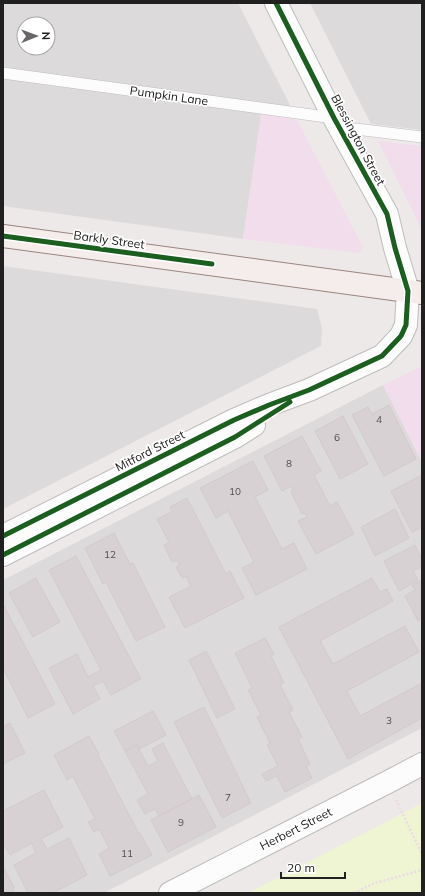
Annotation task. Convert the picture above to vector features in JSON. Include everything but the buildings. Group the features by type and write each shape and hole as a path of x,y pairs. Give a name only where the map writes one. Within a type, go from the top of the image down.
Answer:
{"main road":[{"name":"Barkly Street","path":"3,236 415,292"}],"street":[{"name":"Blessington Street","path":"276,3 337,122 387,214 395,248 415,292"},
{"name":"Mitford Street","path":"3,555 222,434 269,405 309,390 382,356 401,336 406,325 415,292"},
{"name":"Mitford Street","path":"3,536 222,434"},
{"name":"Herbert Street","path":"170,893 422,764"}],"lane":[{"name":"Pumpkin Lane","path":"3,73 337,122 422,137"}],"path":[{"path":"388,782 422,854"},
{"path":"354,893 375,883 422,870"}],"shaded area":[{"path":"3,3 238,3 290,105 288,108 263,105 243,239 3,206"},
{"path":"310,3 422,3 422,130 371,124"},
{"path":"261,114 297,120 363,247 359,253 243,239"},
{"path":"378,141 422,146 422,230"},
{"path":"3,266 317,309 322,328 321,346 3,509"},
{"path":"422,366 422,462 383,385"},
{"path":"383,385 422,462 422,728 104,893 3,893 3,580"}],"green space":[{"path":"422,803 422,893 248,893 403,813"}],"cycle path":[{"path":"3,536 234,420 309,390 382,356 401,336 406,325 408,291 395,248 387,214 334,118 276,3"},
{"path":"3,236 212,264"},
{"path":"3,555 235,437 290,402"}]}
